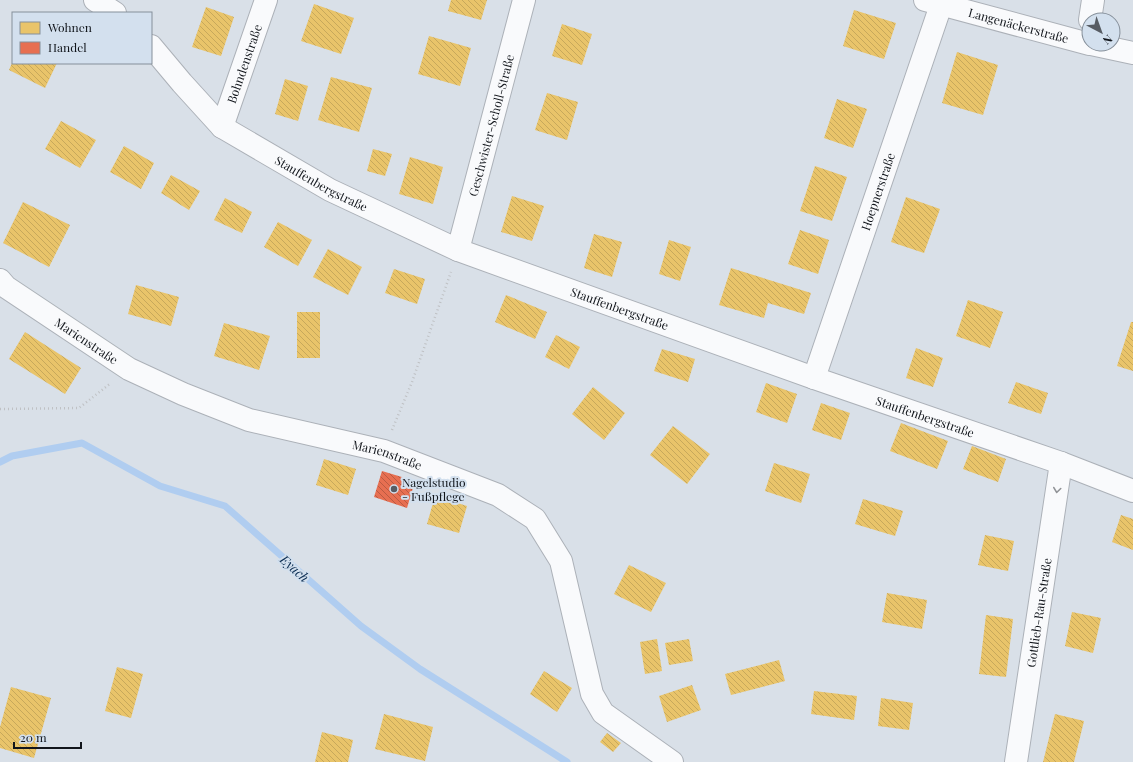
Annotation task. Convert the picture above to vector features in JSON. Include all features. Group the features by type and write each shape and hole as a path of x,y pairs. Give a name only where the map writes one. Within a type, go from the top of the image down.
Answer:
{"street":[{"path":"94,0 113,12"},
{"name":"Bohndenstraße","path":"222,127 266,0"},
{"name":"Geschwister-Scholl-Straße","path":"458,250 524,0"},
{"path":"1091,12 1093,0"},
{"name":"Langenäckerstraße","path":"933,2 1081,37"},
{"name":"Hoepnerstraße","path":"814,378 933,2"},
{"name":"Stauffenbergstraße","path":"152,47 222,127 330,190 458,250 814,378 1061,463 1133,491"},
{"name":"Langenäckerstraße","path":"1121,49 1133,53"},
{"name":"Marienstraße","path":"0,280 6,287 129,369 183,394 249,420 384,451 498,495 535,519 561,560 592,694 604,712 672,762"},
{"name":"Gottlieb-Rau-Straße","path":"1016,762 1061,463"}],"path":[{"path":"384,451 412,382 458,250"},
{"path":"0,409 79,408 129,369"}],"building: Wohnen":[{"path":"451,0 487,0 481,20 448,11"},
{"path":"314,4 354,18 341,54 301,41"},
{"path":"206,7 234,17 221,56 192,47"},
{"path":"854,10 896,23 884,59 843,46"},
{"path":"562,24 592,34 582,65 552,56"},
{"path":"429,36 471,48 460,86 418,74"},
{"path":"957,52 998,65 983,115 942,103"},
{"path":"12,63 57,64 45,88 9,70"},
{"path":"331,77 372,88 359,132 318,120"},
{"path":"285,79 308,86 298,121 275,114"},
{"path":"547,93 578,102 567,140 535,130"},
{"path":"837,99 867,109 853,148 824,138"},
{"path":"61,121 96,140 80,168 45,149"},
{"path":"124,146 154,163 141,189 110,172"},
{"path":"373,149 392,154 385,176 367,171"},
{"path":"410,157 443,167 433,204 399,194"},
{"path":"815,166 847,177 832,221 800,211"},
{"path":"171,175 200,191 189,210 161,193"},
{"path":"512,196 544,206 532,241 501,232"},
{"path":"906,197 940,209 924,253 891,242"},
{"path":"225,198 252,212 242,233 214,220"},
{"path":"23,202 70,225 49,267 3,243"},
{"path":"278,222 312,240 298,266 264,247"},
{"path":"800,230 829,240 818,274 788,264"},
{"path":"594,234 622,242 612,277 584,268"},
{"path":"669,240 691,247 680,281 659,274"},
{"path":"328,249 362,267 348,295 313,277"},
{"path":"731,268 811,293 804,314 768,303 764,318 719,305"},
{"path":"394,269 425,279 417,304 385,293"},
{"path":"136,285 179,297 171,326 128,314"},
{"path":"506,295 547,312 535,339 495,322"},
{"path":"968,300 1003,312 990,348 956,336"},
{"path":"297,312 320,312 320,358 297,358"},
{"path":"1131,322 1133,322 1133,371 1117,366"},
{"path":"224,323 270,336 259,370 214,356"},
{"path":"25,332 81,368 65,394 9,359"},
{"path":"556,335 580,347 569,369 545,357"},
{"path":"916,348 943,358 933,387 906,378"},
{"path":"662,349 695,359 688,382 654,371"},
{"path":"1016,382 1048,393 1041,414 1008,403"},
{"path":"766,383 797,394 787,423 756,412"},
{"path":"593,387 625,413 604,440 572,414"},
{"path":"821,403 850,413 841,440 812,430"},
{"path":"901,423 948,441 937,469 890,451"},
{"path":"673,426 710,454 687,484 650,455"},
{"path":"972,446 1006,459 998,482 963,469"},
{"path":"324,459 356,469 348,495 316,485"},
{"path":"774,463 810,474 801,503 765,491"},
{"path":"435,496 467,506 459,533 427,524"},
{"path":"863,499 903,511 895,536 855,524"},
{"path":"1121,515 1133,519 1133,550 1112,542"},
{"path":"985,535 1014,541 1008,571 978,565"},
{"path":"629,565 666,583 651,612 614,594"},
{"path":"887,593 927,600 922,629 882,622"},
{"path":"1072,612 1101,618 1093,653 1065,646"},
{"path":"986,615 1013,619 1006,677 979,674"},
{"path":"657,639 662,671 645,674 640,642"},
{"path":"689,639 693,661 669,665 665,643"},
{"path":"779,660 785,681 731,695 725,674"},
{"path":"117,667 143,674 131,718 105,711"},
{"path":"544,671 572,688 557,712 530,694"},
{"path":"692,685 701,710 667,722 659,696"},
{"path":"11,687 51,698 34,758 0,748 0,727"},
{"path":"814,691 857,696 854,720 811,714"},
{"path":"881,698 913,703 909,730 878,726"},
{"path":"384,714 433,727 425,761 375,749"},
{"path":"1055,714 1084,721 1074,762 1043,762"},
{"path":"322,732 353,740 348,762 315,762"},
{"path":"607,733 621,743 613,752 600,742"}],"building: Handel":[{"name":"Nagelstudio - Fußpflege","path":"382,471 415,481 407,508 374,497"}],"waterway":[{"name":"Eyach","path":"0,462 12,456 82,443 160,486 225,506 361,626 420,669 567,762"}],"place":[{"name":"Nagelstudio - Fußpflege","path":"394,489"}]}
